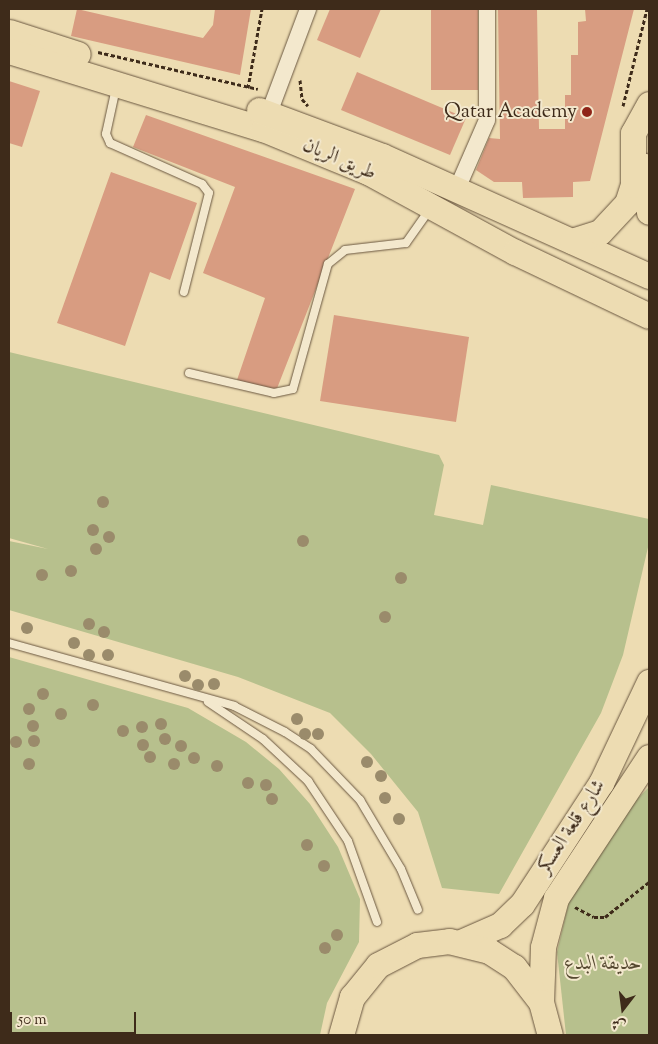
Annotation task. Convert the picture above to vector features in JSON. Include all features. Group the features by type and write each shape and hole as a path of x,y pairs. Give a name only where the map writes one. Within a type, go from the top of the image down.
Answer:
{"main road":[{"name":"طريق الريان","path":"9,32 457,189 649,276"},
{"name":"طريق الريان","path":"9,51 117,83 266,121 432,205 516,252 649,316"},
{"path":"572,241 608,226 627,203 633,185 634,133 649,104"},
{"path":"649,112 646,150 649,212"},
{"path":"432,205 474,215 649,296"},
{"name":"شارع قلعة العسكر","path":"461,942 500,926 522,904 601,783 649,682"},
{"name":"شارع قلعة العسكر","path":"541,1002 543,947 556,898 649,758"},
{"path":"341,1035 352,998 378,965 417,945 461,942 489,951 514,967 541,1002 550,1035"}],"street":[{"path":"266,121 308,9"},
{"path":"457,189 487,120 488,9"}],"lane":[{"path":"117,83 106,134 110,143 202,184 209,193 184,292"},
{"path":"189,372 274,393 292,389 328,264 345,250 406,243 432,205"},
{"path":"9,642 234,706 285,732 337,773 378,828 418,910"},
{"path":"200,697 262,739 308,780 358,862 377,922"}],"path":[{"path":"248,88 262,9"},
{"path":"88,49 248,88 261,89 266,85"},
{"path":"556,898 594,917 605,917 630,900 649,882"}],"green space":[{"path":"9,352 439,455 444,465 434,515 483,525 491,485 649,519 649,543 623,655 601,713 499,894 442,888 418,812 371,754 330,713 238,677 9,610 9,541 48,549 9,538"},
{"path":"9,657 188,708 246,742 279,769 310,804 338,847 360,899 359,942 327,1003 320,1035 9,1035"},
{"name":"حديقة البدع","path":"649,787 649,1035 566,1035 557,952 570,897 625,811"}],"building":[{"path":"77,9 203,38 213,25 215,9 251,9 240,75 71,36"},
{"path":"330,9 381,9 360,58 317,40"},
{"path":"431,9 478,9 478,90 431,90"},
{"name":"Qatar Academy","path":"498,9 537,9 539,129 565,129 565,95 571,95 571,55 578,55 578,22 586,21 585,9 634,9 590,181 573,182 573,197 523,198 522,182 494,182 476,170 489,138 500,139"},
{"path":"357,72 466,118 450,155 341,110"},
{"path":"9,81 40,91 22,147 9,143"},
{"path":"146,115 355,189 276,391 237,380 265,298 203,273 235,187 133,147"},
{"path":"111,172 197,203 170,280 150,272 125,346 57,323"},
{"path":"334,315 469,337 456,422 320,401"}],"place":[{"name":"Qatar Academy","path":"587,112"}]}
